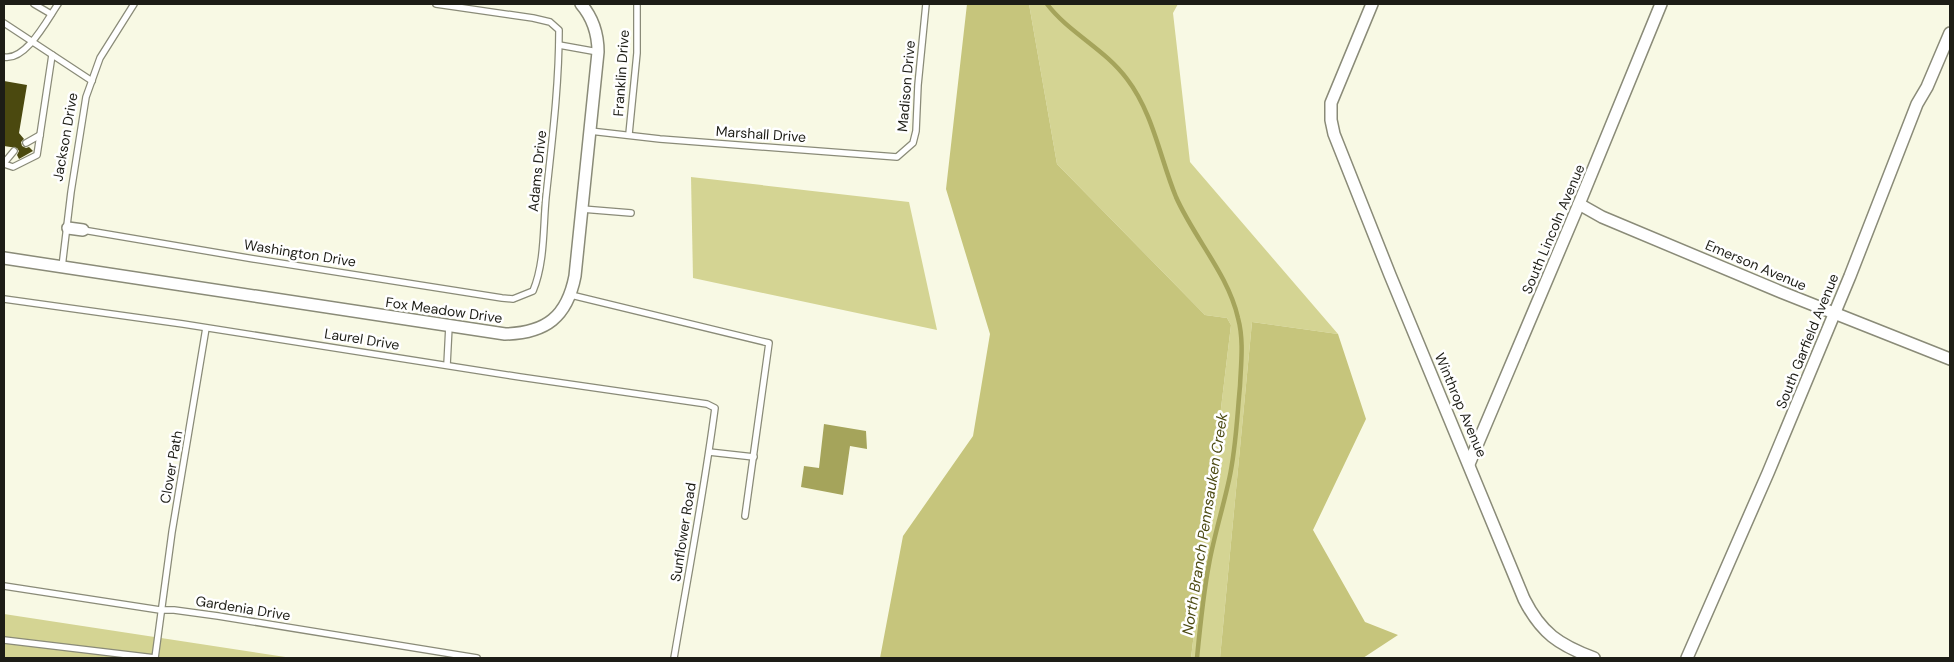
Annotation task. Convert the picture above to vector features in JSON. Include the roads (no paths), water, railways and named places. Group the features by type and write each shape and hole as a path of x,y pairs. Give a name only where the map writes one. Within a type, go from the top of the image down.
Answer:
{"street":[{"name":"Fox Meadow Drive","path":"4,258 505,334 523,333 549,323 561,312 571,295 598,52 598,36 592,18 581,4"},
{"name":"Winthrop Avenue","path":"1372,4 1331,103 1331,120 1334,134 1390,276 1531,613 1551,637 1594,658"},
{"name":"South Lincoln Avenue","path":"1469,464 1661,4"},
{"name":"South Garfield Avenue","path":"1687,658 1747,523 1904,141 1917,104 1927,87 1950,33"},
{"name":"Emerson Avenue","path":"1579,204 1598,215 1673,247 1950,359"},
{"path":"68,228 83,230"}],"lane":[{"path":"34,4 51,14"},
{"path":"4,57 17,56 32,42 58,4"},
{"name":"Jackson Drive","path":"62,267 71,192 85,104 104,52 134,4"},
{"name":"Adams Drive","path":"440,4 533,18 550,22 559,30 555,117 540,270 534,291 513,299"},
{"name":"Franklin Drive","path":"590,131 630,134 637,53 637,4"},
{"name":"Madison Drive","path":"891,157 897,157 913,143 916,131 918,84 926,4"},
{"path":"4,23 92,81"},
{"path":"559,45 598,52"},
{"path":"14,151 4,164 13,167 37,155 52,55"},
{"name":"Marshall Drive","path":"630,134 660,140 891,157"},
{"path":"26,142 40,135"},
{"path":"582,209 631,213"},
{"name":"Washington Drive","path":"83,230 254,259 513,299"},
{"path":"571,295 769,343 745,516"},
{"name":"Laurel Drive","path":"4,299 707,404 715,408"},
{"path":"448,366 450,326"},
{"name":"Clover Path","path":"4,640 155,658 160,610 206,328"},
{"name":"Sunflower Road","path":"674,658 692,561 696,524 702,500 715,408"},
{"path":"708,452 754,457"},
{"name":"Gardenia Drive","path":"4,586 160,610 218,616 477,658"}],"waterway":[{"name":"North Branch Pennsauken Creek","path":"1047,4 1066,24 1118,68 1136,92 1150,121 1176,197 1227,286 1238,318 1242,352 1235,445 1207,576 1197,658"}]}
